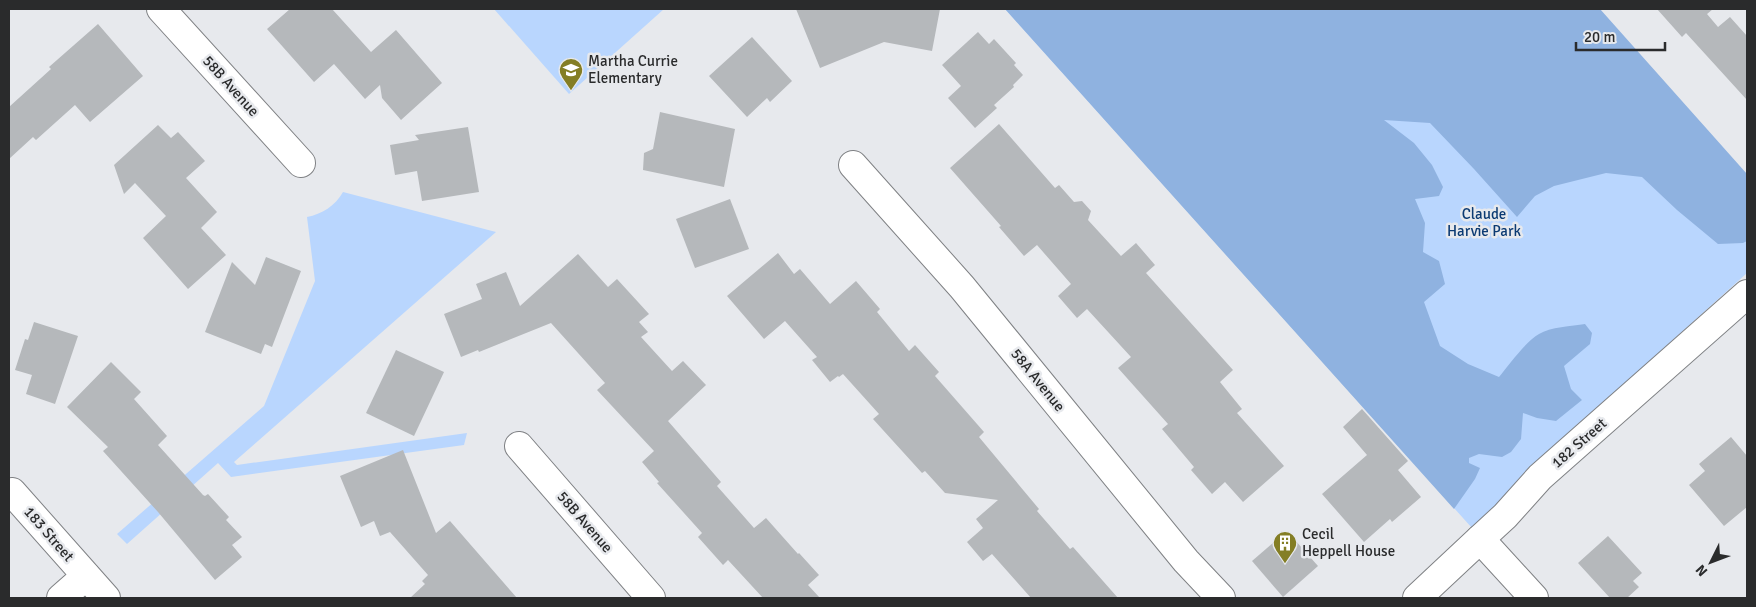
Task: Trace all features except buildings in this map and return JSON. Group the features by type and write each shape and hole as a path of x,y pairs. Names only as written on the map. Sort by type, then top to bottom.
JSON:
{"street":[{"name":"58B Avenue","path":"161,9 301,163"},
{"name":"58A Avenue","path":"853,166 962,288 1186,561 1221,598"},
{"name":"182 Street","path":"1417,598 1505,516 1540,477 1747,294"},
{"name":"58B Avenue","path":"518,446 652,598"},
{"name":"183 Street","path":"12,492 106,598"},
{"path":"1480,539 1534,598"},
{"name":"183 Street","path":"61,598 86,576"}],"green space":[{"path":"494,9 664,9 569,94"},
{"name":"Claude Harvie Park","path":"1005,9 1747,174 1747,273 1570,433 1472,528"},
{"path":"343,192 496,232 234,462 237,465 467,433 464,445 231,477 218,463 127,544 117,534 264,406 315,281 307,217 328,209"}],"shaded area":[{"name":"Claude Harvie Park","path":"1005,9 1600,9 1747,174 1747,241 1743,243 1718,244 1677,210 1642,177 1606,173 1554,186 1535,196 1517,217 1430,123 1384,120 1414,143 1432,165 1443,187 1439,196 1415,199 1425,223 1423,252 1439,261 1445,284 1424,302 1440,346 1468,364 1499,377 1534,337 1544,332 1561,327 1585,324 1592,333 1590,344 1564,366 1571,389 1582,400 1556,421 1537,418 1523,413 1521,439 1511,452 1502,457 1479,454 1469,458 1469,463 1480,468 1475,479 1454,509"}],"place":[{"name":"Martha Currie Elementary","path":"571,91"},
{"name":"Cecil Heppell House","path":"1285,564"}]}
